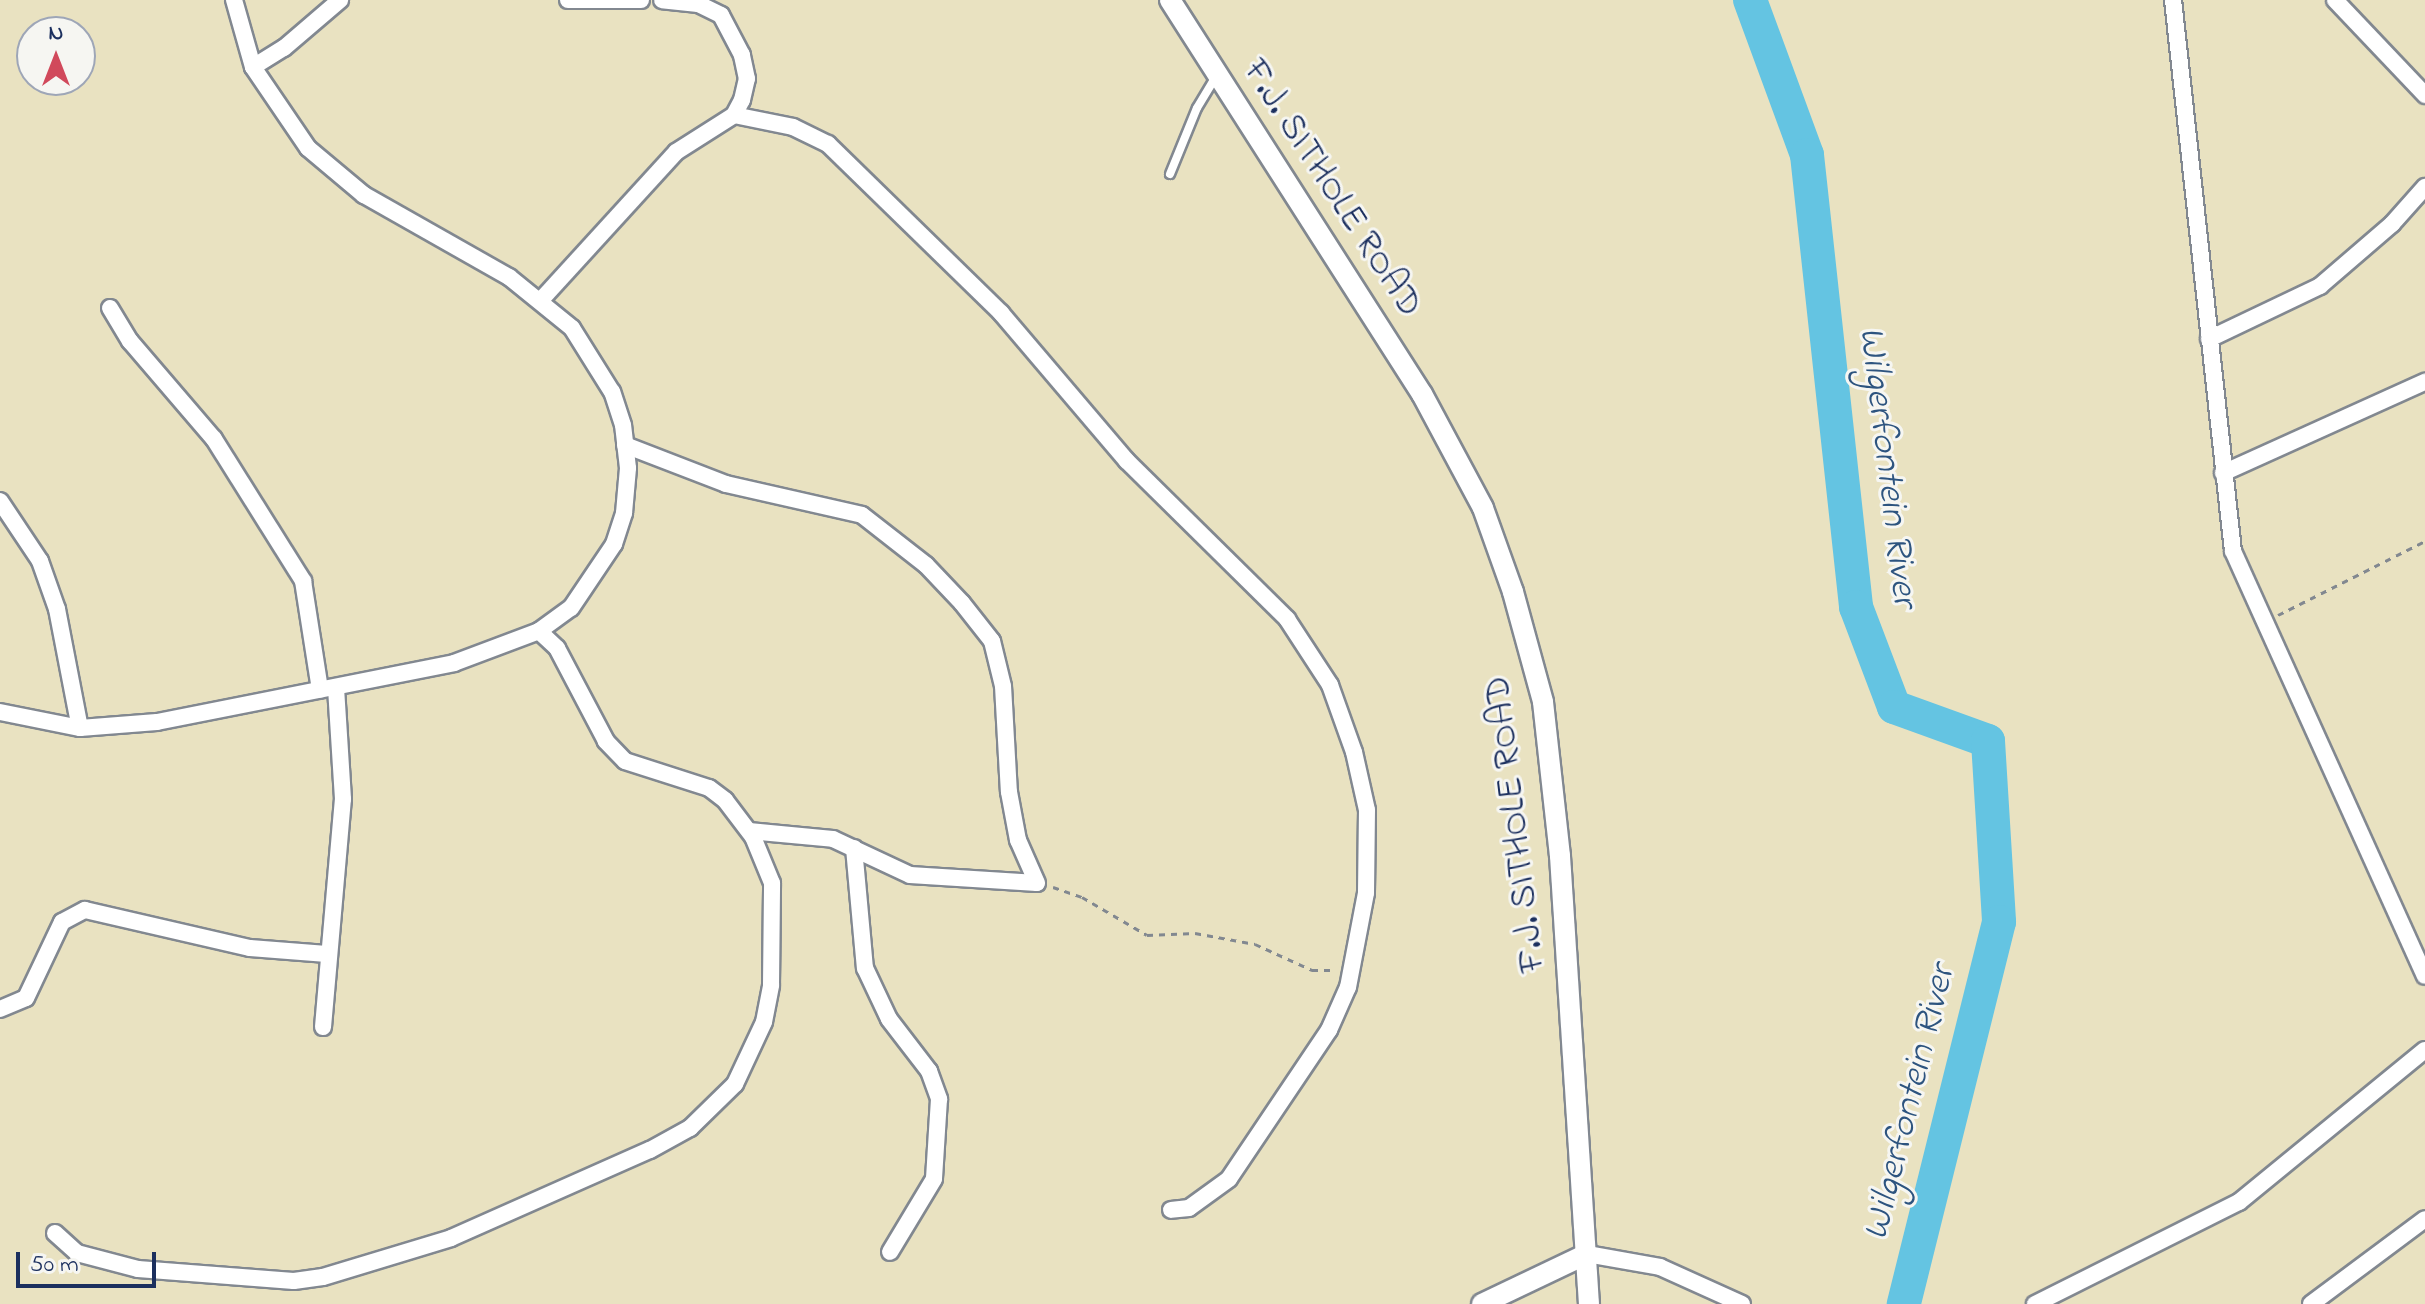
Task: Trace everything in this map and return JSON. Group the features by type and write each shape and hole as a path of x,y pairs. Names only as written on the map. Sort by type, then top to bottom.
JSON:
{"street":[{"path":"0,712 80,728 157,722 454,663 539,631 571,608 614,544 624,513 625,445 612,392 591,354 541,300 364,195 308,148 253,67 234,0"},
{"path":"253,67 284,48 340,0"},
{"path":"568,0 641,0"},
{"path":"541,300 676,152 734,115 747,79 736,37 721,15 700,2 662,0"},
{"name":"F.J. SITHOLE ROAD","path":"1170,0 1422,394 1483,508 1513,592 1543,702 1560,856 1589,1304"},
{"path":"2173,0 2233,551 2425,976"},
{"path":"2335,0 2425,95"},
{"path":"734,115 793,127 828,144 1001,313 1127,461 1287,619 1330,685 1354,752 1367,810 1366,893 1353,962 1329,1030 1229,1179 1189,1208 1171,1210"},
{"path":"2209,339 2320,286 2392,224 2425,187"},
{"path":"110,308 130,341 214,439 303,581 328,688 343,799 323,1027"},
{"path":"2223,473 2425,382"},
{"path":"625,445 726,484 862,515 926,565 962,603 992,641 1003,686 1009,792 1018,840 1037,883 910,875 854,848 795,832 749,831"},
{"path":"0,501 40,561 49,585 71,662 80,728"},
{"path":"55,1233 77,1253 138,1269 294,1281 323,1277 492,1221 690,1128 735,1084 764,1022 769,997 772,883 749,831 709,788 625,761 606,741 557,648 539,631"},
{"path":"854,848 865,968 889,1019 929,1071 939,1099 934,1179 890,1252"},
{"path":"0,1009 26,998 62,922 85,910 237,946 327,954"},
{"path":"2035,1304 2239,1202 2425,1050"},
{"path":"2311,1304 2425,1219"},
{"path":"1482,1304 1587,1254 1660,1267 1742,1304"}],"lane":[{"path":"1170,174 1197,108 1218,74"}],"path":[{"path":"2264,622 2425,541"},
{"path":"1037,883 1082,897 1147,935 1195,933 1255,944 1318,971 1353,962"}],"waterway":[{"name":"Wilgerfontein River","path":"1750,0 1807,155 1856,607 1894,707 1988,741 1999,922 1904,1304"}]}
